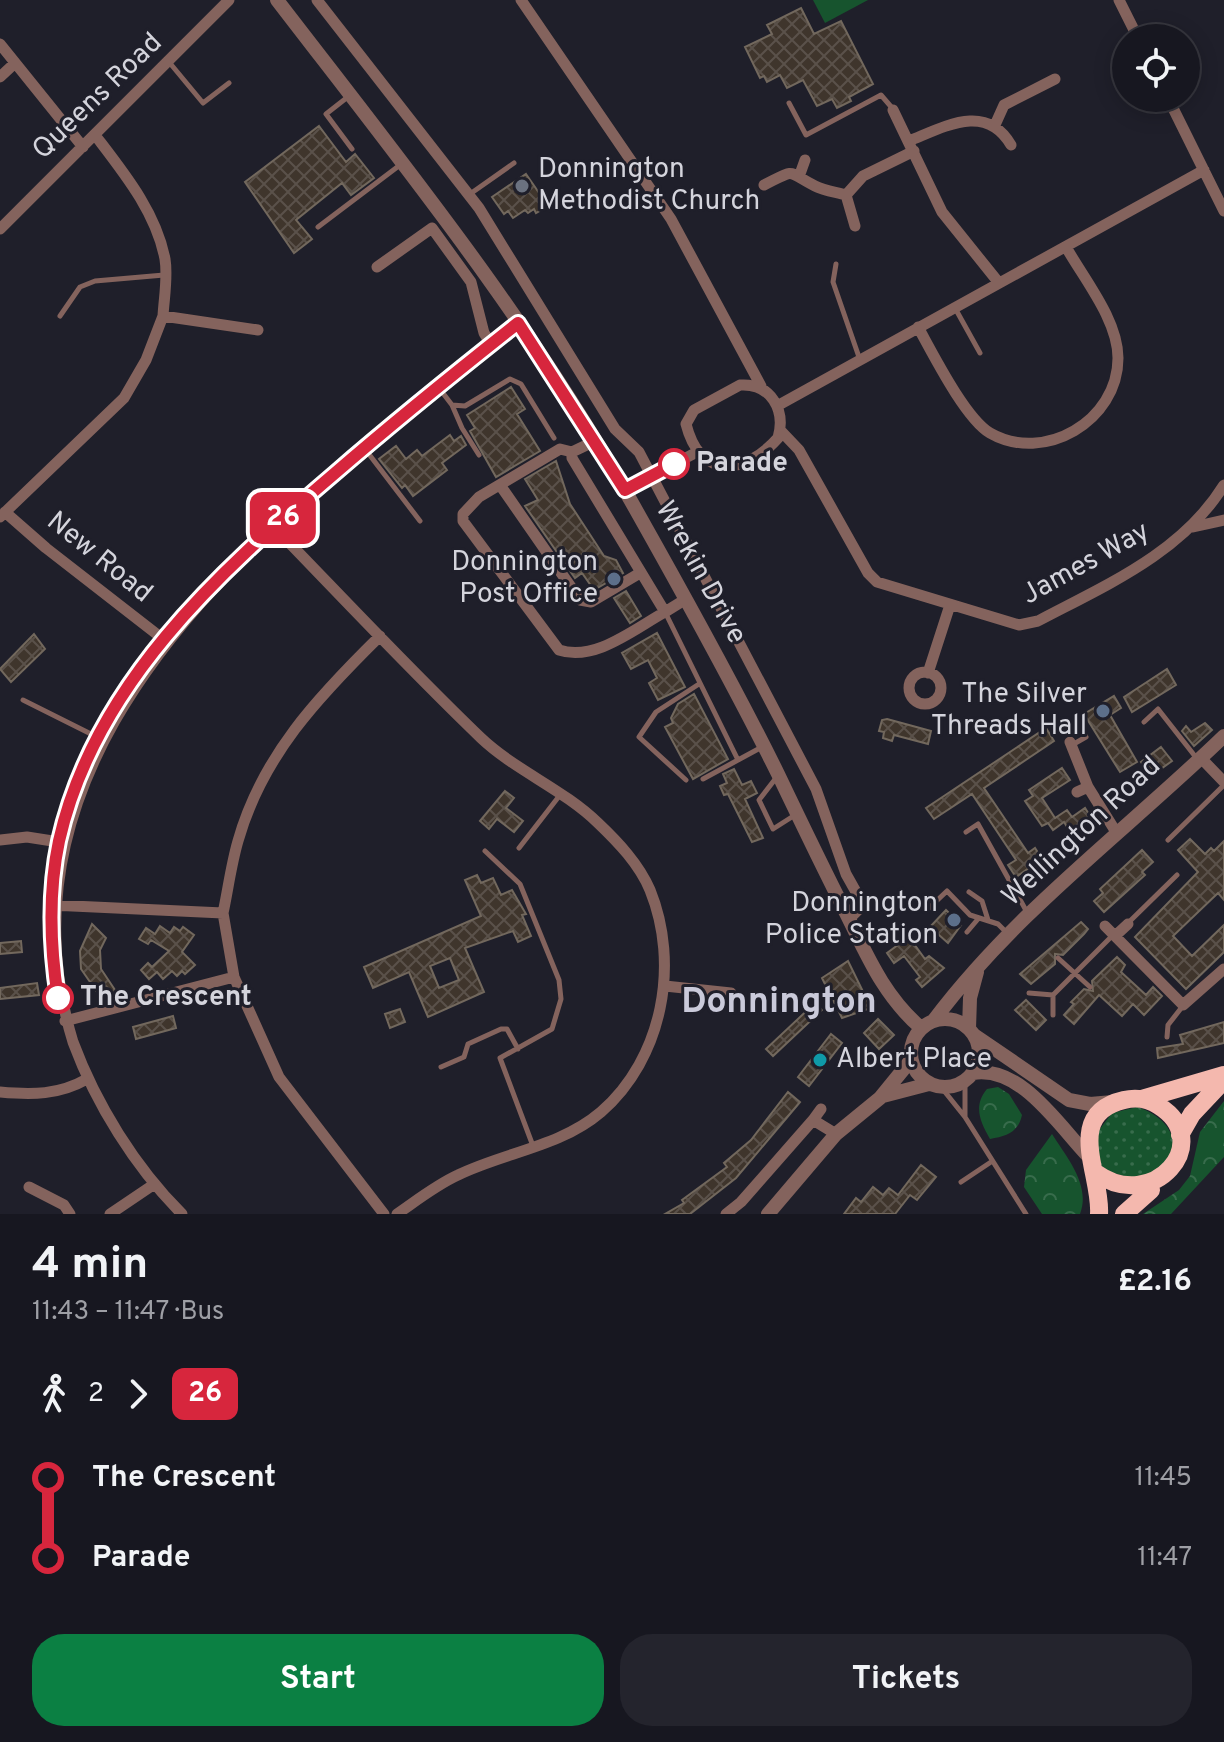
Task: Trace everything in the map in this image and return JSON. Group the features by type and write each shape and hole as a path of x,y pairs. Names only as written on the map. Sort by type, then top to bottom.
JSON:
{"highway":[{"path":"1099,1214 1090,1131 1104,1109 1116,1102 1142,1099 1224,1077"},
{"path":"1124,1214 1177,1166 1180,1135 1192,1114 1224,1077"},
{"path":"1142,1099 1167,1111 1180,1135"},
{"path":"1093,1165 1108,1184 1122,1190 1153,1188"}],"street":[{"name":"Queens Road","path":"0,229 229,0"},
{"name":"Wrekin Drive","path":"277,0 465,242 595,441 686,599 778,775 874,972 899,1008 928,1024"},
{"path":"317,0 469,195 615,429 639,452 651,476"},
{"path":"521,0 671,219 761,386 777,406 780,430 766,451 741,463 714,466 697,452 686,424 694,410 740,385 761,386"},
{"path":"1119,0 1131,24"},
{"path":"0,44 83,147"},
{"path":"0,77 15,63"},
{"path":"995,125 1004,105 1055,79"},
{"path":"893,110 942,212 999,283"},
{"path":"1175,112 1222,203"},
{"path":"846,195 863,176 962,119 995,125 1011,145"},
{"path":"3,514 124,398 146,360 163,316 165,275 159,235 147,209 95,135"},
{"path":"800,174 805,160"},
{"path":"777,406 1204,170"},
{"path":"764,185 788,173 800,174 822,189 846,195"},
{"path":"846,195 855,226"},
{"path":"377,267 432,228 471,282 484,333 491,344"},
{"path":"918,327 954,390 987,431 1020,446 1070,435 1100,410 1116,381 1118,355 1107,318 1066,247"},
{"path":"163,316 258,330"},
{"path":"182,1214 153,1185 87,1079 65,1021 52,960 51,905 59,842 74,791 97,737 127,687 163,639 218,578 273,526 518,323"},
{"name":"James Way","path":"780,430 799,450 868,573 877,582 1006,623 1029,625 1157,555 1193,527 1224,485"},
{"path":"595,441 572,452 560,449 500,485 468,507 463,521 559,650 572,654 589,653 686,599"},
{"path":"572,452 572,458 665,612"},
{"path":"625,490 697,452"},
{"name":"Wrekin Drive","path":"651,476 816,789 846,874 860,899 859,909 849,919"},
{"path":"500,485 580,600 591,602 640,573"},
{"name":"New Road","path":"3,514 163,639"},
{"name":"James Way","path":"1193,527 1224,520"},
{"path":"273,526 483,740 587,813 627,853 649,887 660,922 665,986 652,1035 623,1088 601,1112 570,1133 458,1174 397,1214"},
{"path":"928,673 950,605"},
{"path":"380,636 315,700 275,753 238,840 223,913 234,977 279,1077 384,1214"},
{"name":"Wellington Road","path":"928,1024 1029,915 1224,736"},
{"path":"1071,744 1082,790 1116,832"},
{"path":"1200,760 1224,783"},
{"path":"0,840 27,837 59,842"},
{"path":"51,905 223,913"},
{"path":"1128,924 1111,932 1183,1005 1224,969"},
{"path":"969,1076 979,1058 972,1032 970,998 978,968"},
{"path":"65,1021 234,977"},
{"path":"665,986 731,993"},
{"path":"935,1085 917,1074 911,1060 911,1043 928,1024 949,1018 1069,1100 1090,1104 1116,1102"},
{"path":"768,1214 836,1134 880,1098 911,1060"},
{"path":"880,1098 996,1072 1021,1087 1093,1165"},
{"path":"0,1092 53,1093 87,1079"},
{"path":"726,1214 741,1202 821,1109"},
{"path":"813,1120 836,1134"},
{"path":"110,1214 153,1185"},
{"path":"29,1187 64,1205 70,1214"}],"lane":[{"path":"169,62 203,103 229,83"},
{"path":"350,95 326,114 352,149"},
{"path":"789,103 806,135 881,95 893,110"},
{"path":"318,227 404,162"},
{"path":"469,195 514,163"},
{"path":"836,264 833,282 861,361"},
{"path":"60,316 80,287 95,281 165,275"},
{"path":"954,307 980,353"},
{"path":"452,405 465,406 510,379 521,384 554,438"},
{"path":"438,388 452,405 479,455"},
{"path":"365,448 420,521"},
{"path":"665,612 738,760"},
{"path":"686,780 639,737 656,712 699,684"},
{"path":"23,700 97,737"},
{"path":"1144,722 1158,709 1200,760"},
{"path":"1071,744 1086,737 1076,719"},
{"path":"703,779 763,746"},
{"path":"778,775 765,797 759,800 773,829 796,814"},
{"path":"1168,840 1224,783"},
{"path":"519,848 560,795"},
{"path":"966,832 978,824 1029,915"},
{"path":"485,851 520,884 559,980 561,999 552,1029 500,1058 533,1147"},
{"path":"1128,924 1177,875"},
{"path":"928,909 947,891 978,919 988,920 1009,935"},
{"path":"969,892 982,901 988,920"},
{"path":"967,932 978,919"},
{"path":"1053,1015 1053,995 1111,932"},
{"path":"1058,958 1090,987"},
{"path":"1029,993 1053,995"},
{"path":"1167,1037 1168,1025 1183,1005"},
{"path":"441,1067 464,1057 468,1044 501,1029 507,1029 518,1049"},
{"path":"965,1117 969,1076"},
{"path":"935,1085 965,1117 1026,1214"},
{"path":"961,1182 991,1162"}],"green space":[{"path":"813,0 868,0 825,23"},
{"path":"998,1087 1009,1094 1022,1115 1018,1126 1010,1133 990,1139 981,1120 980,1101 987,1089"},
{"path":"1224,1101 1224,1157 1171,1214 1143,1214 1179,1190 1190,1176 1200,1132"},
{"path":"1137,1107 1165,1124 1173,1145 1170,1158 1146,1183 1101,1169 1096,1134 1112,1113"},
{"path":"1052,1134 1080,1182 1083,1203 1080,1214 1042,1214 1024,1187 1026,1170"}],"building":[{"path":"801,8 814,34 841,21 873,84 849,97 851,101 837,108 832,99 817,106 803,80 787,88 780,75 767,82 764,76 760,78 745,47 772,34 767,25"},
{"path":"319,126 346,162 355,154 374,178 351,195 342,183 296,220 312,239 294,253 245,182"},
{"name":"Donnington Methodist Church","path":"526,174 548,206 536,213 534,209 528,213 525,210 513,218 508,211 504,214 492,197"},
{"path":"511,387 525,409 517,414 540,451 496,477 470,431 475,428 467,415"},
{"path":"450,435 454,441 461,436 466,445 442,463 447,470 413,496 405,485 402,488 379,459 396,446 406,459 417,450 422,456"},
{"path":"556,461 570,504 604,556 616,560 623,573 594,590 582,573 575,578 525,506 538,500 525,479"},
{"path":"626,591 641,616 630,623 614,598"},
{"path":"657,633 685,687 658,700 649,683 657,678 648,660 631,669 622,653"},
{"path":"34,634 45,649 11,682 0,669"},
{"path":"1167,669 1176,685 1132,712 1124,697"},
{"path":"694,694 728,759 693,779 665,727 673,723 671,718 678,704"},
{"path":"1114,696 1121,708 1110,715 1137,762 1120,772 1084,714"},
{"path":"882,720 931,731 928,744 894,735 892,741 883,738 884,732 879,731"},
{"path":"1205,723 1212,730 1194,746 1182,731 1186,726 1191,732"},
{"path":"1046,728 1054,741 984,788 1028,853 1035,848 1042,859 1016,877 1008,865 1016,860 972,794 934,819 926,808"},
{"path":"1161,747 1172,761 1151,776 1141,762"},
{"path":"1062,768 1070,780 1042,798 1055,818 1067,810 1072,817 1085,808 1090,816 1069,830 1064,822 1053,830 1048,823 1042,826 1025,801 1033,796 1029,790"},
{"path":"734,769 742,785 751,781 757,793 745,799 763,838 752,842 728,794 724,795 720,786 727,783 723,774"},
{"path":"505,791 514,798 506,808 523,821 514,832 497,819 489,829 480,821"},
{"path":"1190,839 1205,854 1211,848 1214,851 1224,841 1224,900 1218,893 1173,936 1192,956 1224,925 1224,952 1186,989 1135,937 1198,872 1178,850"},
{"path":"1142,850 1153,862 1142,872 1145,875 1104,912 1094,901 1103,893 1100,889"},
{"path":"477,875 481,883 493,878 501,895 512,890 526,914 522,915 531,936 518,942 513,931 465,948 484,992 428,1017 409,972 373,988 364,967 481,916 465,880","holes":["450,958 459,980 439,988 430,966"]},
{"path":"946,910 961,925 948,943 930,927"},
{"path":"1081,922 1088,929 1063,955 1055,954 1055,964 1031,984 1020,974"},
{"path":"92,924 106,938 100,950 101,969 117,993 104,1002 81,969 80,951"},
{"path":"160,926 170,933 174,927 180,931 183,927 194,935 182,952 195,965 185,974 182,971 177,976 172,971 163,979 157,972 149,979 141,970 148,963 152,967 169,951 151,940 148,944 139,939 146,928 155,934"},
{"path":"909,937 925,959 929,956 944,968 922,987 916,980 920,977 904,956 894,963 887,953"},
{"path":"21,941 22,952 0,954 0,943"},
{"path":"1117,957 1125,965 1121,972 1146,995 1153,987 1162,996 1144,1015 1133,1004 1122,1016 1099,995 1074,1024 1064,1015 1074,1004 1071,1002 1084,989 1093,991 1092,981"},
{"path":"848,961 871,1008 842,1018 822,978"},
{"path":"37,983 39,995 0,999 0,988"},
{"path":"1026,1000 1046,1020 1036,1030 1015,1010"},
{"path":"815,1003 822,1010 773,1056 766,1049"},
{"path":"400,1009 405,1022 390,1028 385,1014"},
{"path":"173,1016 176,1028 136,1039 133,1027"},
{"path":"878,1019 894,1035 879,1049 864,1033"},
{"path":"1224,1022 1224,1043 1158,1058 1157,1048 1183,1044 1180,1035"},
{"name":"Albert Place","path":"831,1034 842,1043 809,1086 798,1077"},
{"path":"788,1092 800,1102 736,1178 690,1214 665,1214 684,1203 682,1200 727,1167 724,1163 751,1140"},
{"path":"921,1165 936,1177 917,1200 910,1195 895,1214 844,1214 856,1198 861,1202 873,1187 883,1195 889,1188 898,1195"}],"bus line":[{"name":"26","path":"58,998 52,960 51,905 59,842 74,791 97,737 127,687 163,639 218,578 273,526 518,323 625,490 674,464"}],"place":[{"name":"Donnington Methodist Church","path":"522,186"},
{"name":"Parade","path":"674,464"},
{"name":"Donnington Post Office","path":"614,579"},
{"name":"The Silver Threads Hall","path":"1103,711"},
{"name":"Donnington Police Station","path":"954,920"},
{"name":"The Crescent","path":"58,998"},
{"name":"Albert Place","path":"820,1060"}],"district":[{"name":"Donnington","path":"779,1003"}]}
